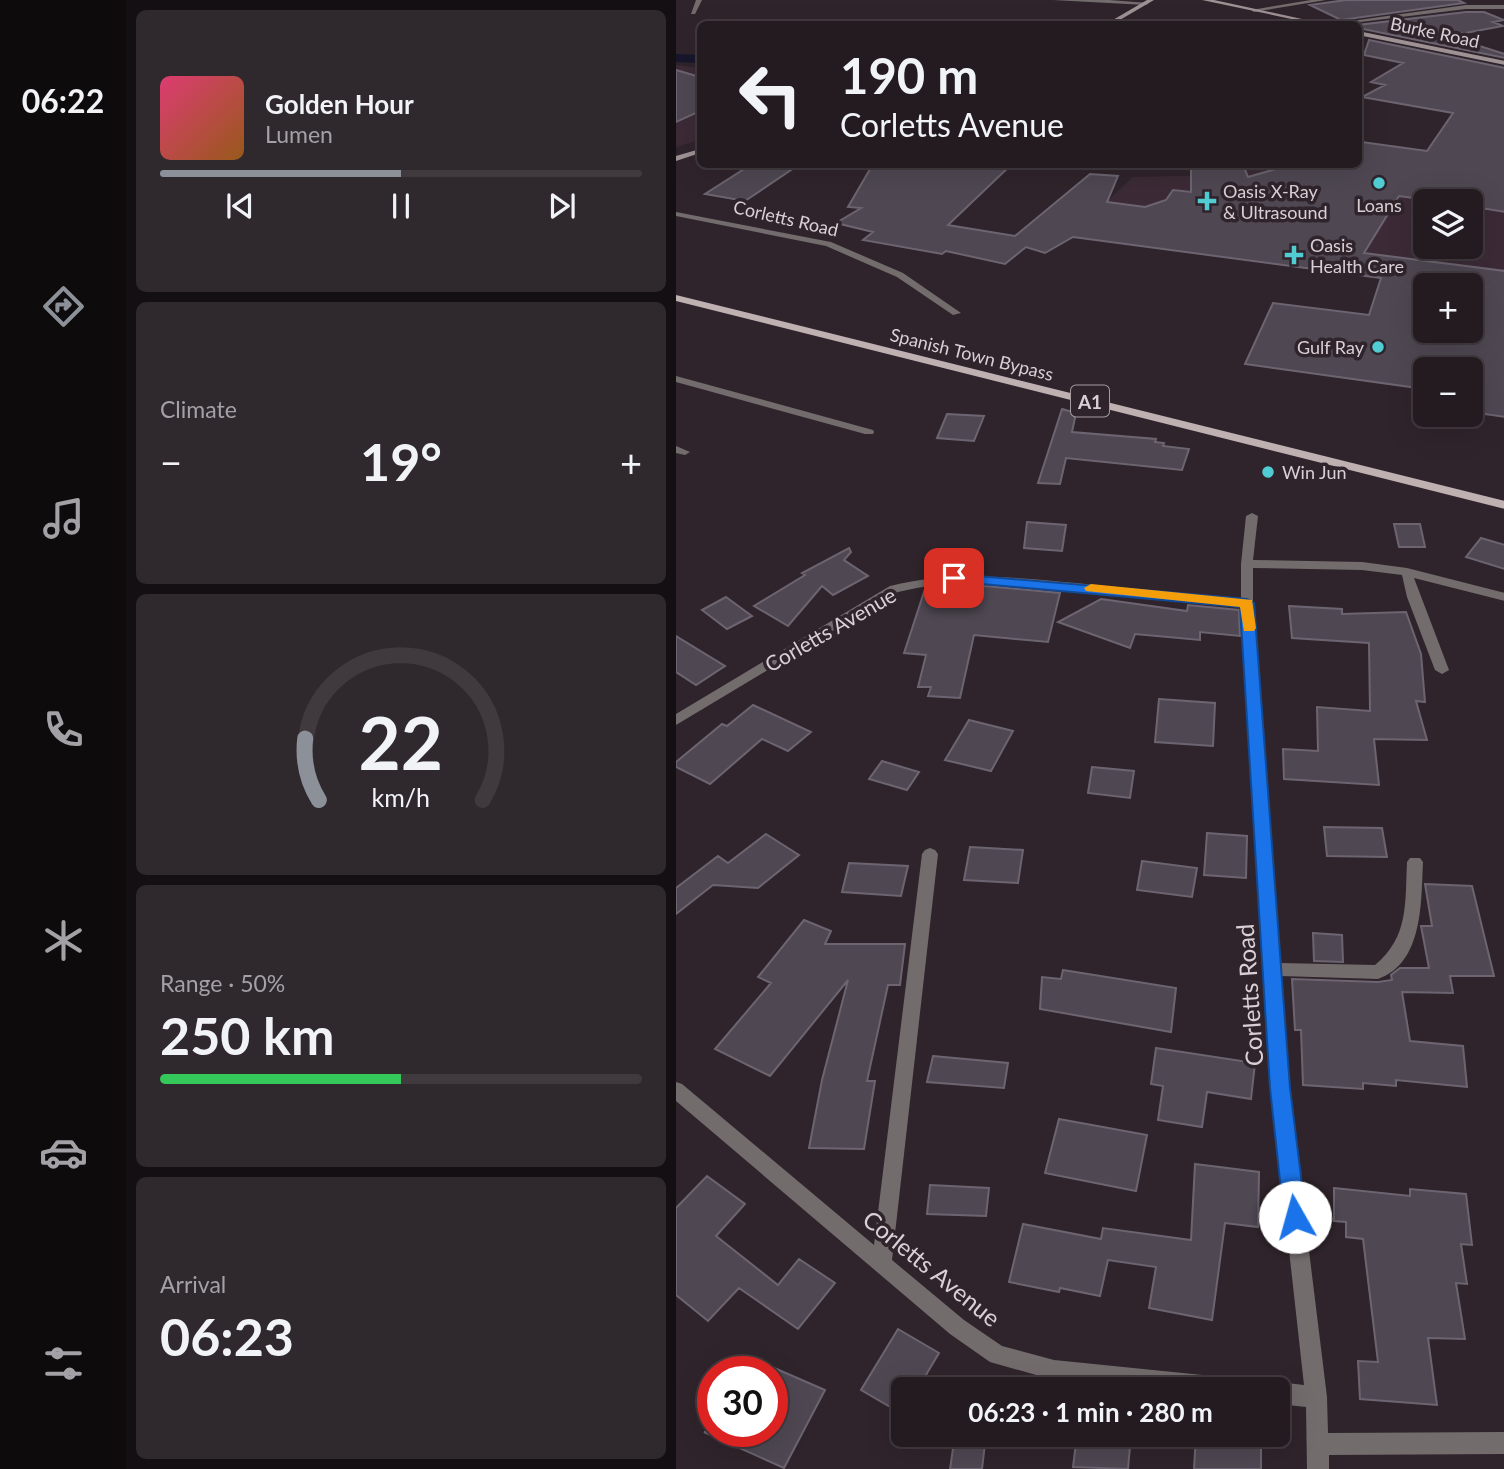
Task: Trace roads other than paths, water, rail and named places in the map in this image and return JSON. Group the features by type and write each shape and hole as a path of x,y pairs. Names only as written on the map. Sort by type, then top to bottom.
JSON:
{"main road":[{"path":"1205,0 1307,21"},
{"path":"1114,21 1148,2"},
{"name":"Burke Road","path":"1362,34 1504,63"},
{"path":"676,159 697,151"},
{"name":"Spanish Town Bypass","path":"676,298 1504,505"}],"street":[{"path":"693,13 699,0"},
{"path":"1056,0 1148,2"},
{"path":"1291,0 1300,3"},
{"path":"1254,10 1323,0"},
{"path":"1468,0 1504,16"},
{"path":"1356,21 1466,7 1504,7"},
{"name":"Corletts Road","path":"676,214 828,244 901,275 956,313"},
{"path":"676,379 870,432"},
{"name":"Corletts Road","path":"1252,516 1247,564 1247,603 1280,1088 1316,1397 1318,1469"},
{"path":"1247,564 1362,566 1408,572 1504,597"},
{"path":"1408,572 1442,670"},
{"name":"Corletts Avenue","path":"676,720 894,589 921,581 954,578 998,580 1247,603"},
{"path":"882,1262 930,854"},
{"path":"1272,969 1378,972 1392,962 1409,936 1414,862"},
{"name":"Corletts Avenue","path":"676,1090 957,1327 997,1355 1054,1370 1120,1377"},
{"path":"1290,1394 1316,1397"},
{"path":"1316,1444 1504,1443"}],"waterway":[{"path":"676,58 697,59"}],"place":[{"name":"Loans","path":"1379,183"},
{"name":"Oasis X-Ray & Ultrasound","path":"1207,201"},
{"name":"Oasis Health Care","path":"1294,255"},
{"name":"Gulf Ray","path":"1378,347"},
{"name":"Win Jun","path":"1268,472"}]}
